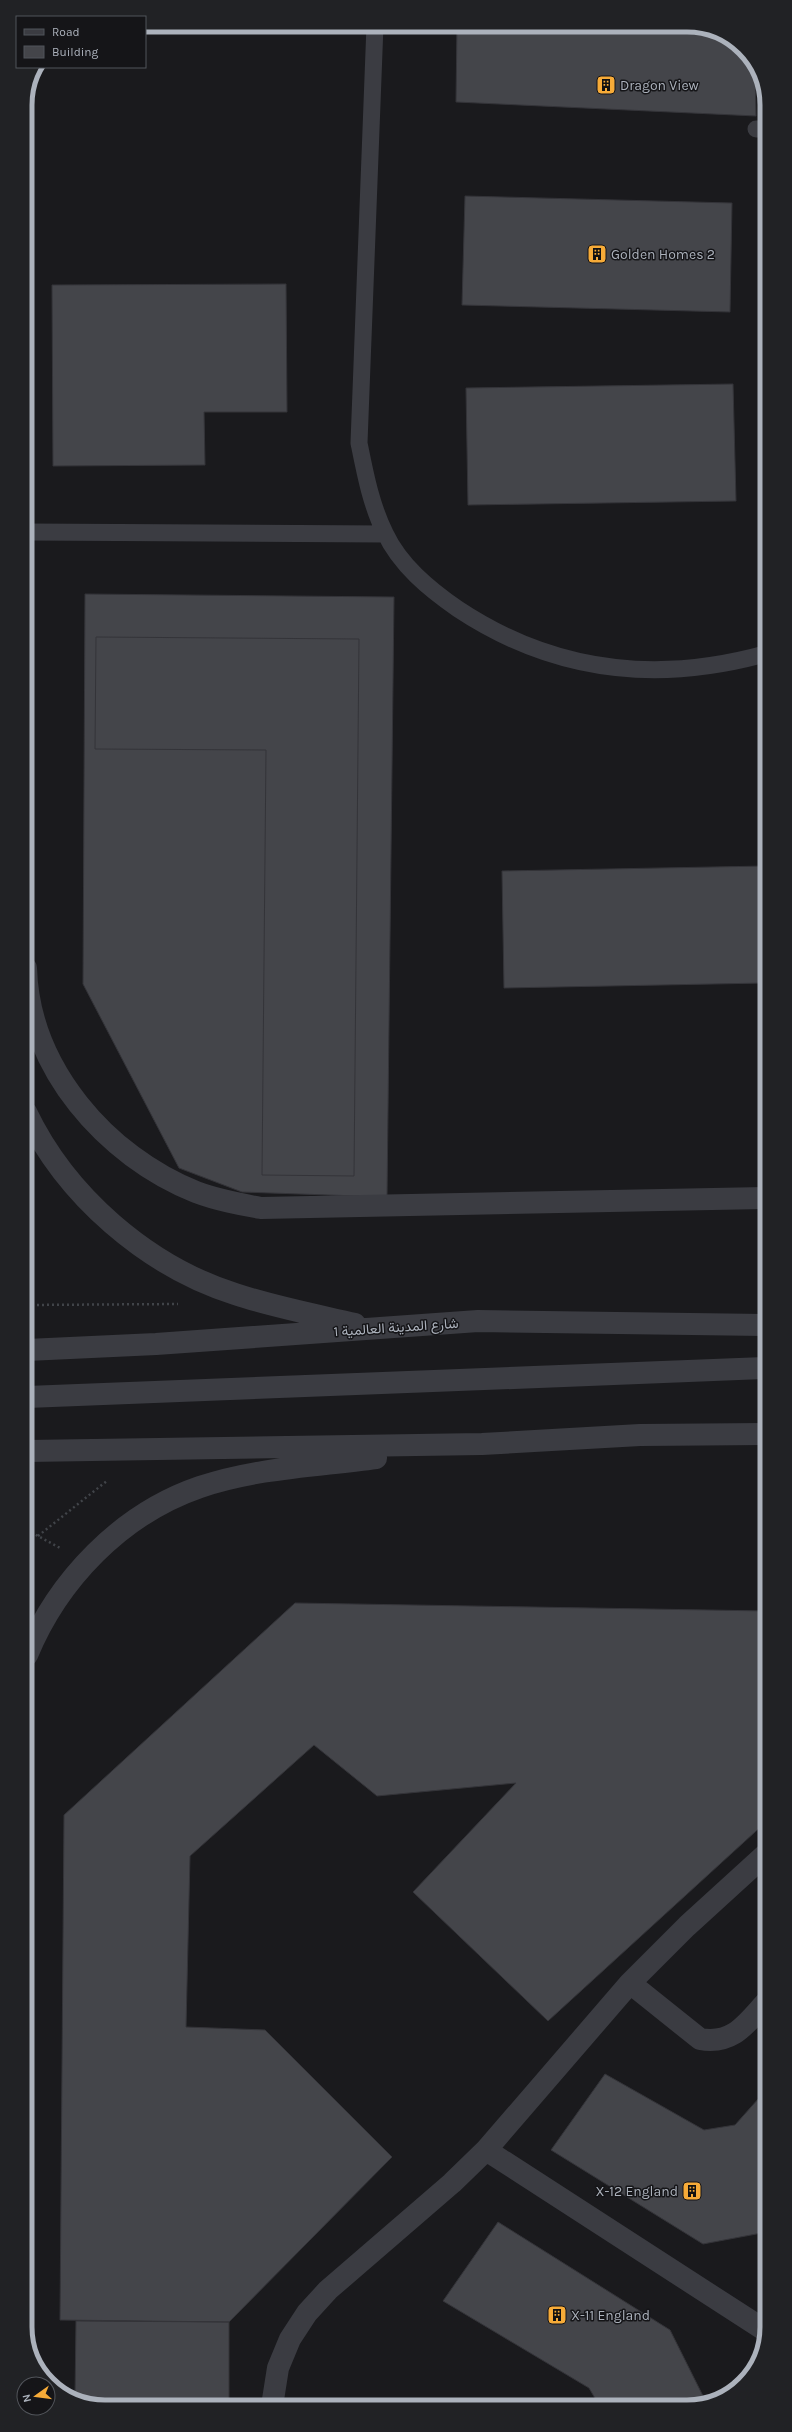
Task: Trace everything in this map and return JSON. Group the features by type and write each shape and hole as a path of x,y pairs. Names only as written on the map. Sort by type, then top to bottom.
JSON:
{"street":[{"path":"32,1007 37,1026 50,1059 67,1088 87,1116 112,1141 138,1161 167,1179 197,1193 228,1202 261,1208 760,1198"},
{"path":"32,1122 49,1152 74,1185 126,1235 152,1253 206,1283 235,1294 374,1329"},
{"name":"شارع المدينة العالمية 1","path":"32,1350 127,1346 478,1321 760,1325"},
{"path":"32,1397 760,1368"},
{"path":"32,1451 482,1444 640,1435 760,1434"},
{"path":"32,1642 37,1630 67,1584 104,1543 150,1511 199,1487 252,1473 482,1444"},
{"path":"273,2400 278,2368 290,2339 306,2313 328,2290 452,2183 486,2150 630,1984 687,1926 760,1859"},
{"path":"630,1984 700,2039 711,2041 732,2036 760,2008"},
{"path":"486,2150 760,2327"}],"lane":[{"path":"374,32 359,443 366,479 385,534 418,577 446,600 484,626 525,645 568,660 613,668 659,671 704,668 760,655"},
{"path":"32,532 385,534"}],"path":[{"path":"32,1305 182,1304"},
{"path":"38,1536 114,1475"},
{"path":"32,1533 65,1551"}],"building":[{"name":"Dragon View","path":"457,32 692,32 711,36 724,42 732,47 748,64 755,80 756,116 456,102"},
{"name":"Golden Homes 2","path":"465,196 732,203 730,312 462,305"},
{"path":"286,284 287,412 204,412 205,465 53,466 52,285"},
{"path":"733,384 736,501 468,505 466,388"},
{"path":"85,594 394,597 387,1197 242,1192 179,1168 83,984"},
{"path":"96,637 359,639 354,1176 262,1175 266,750 95,749"},
{"path":"760,866 760,983 504,988 502,871"},
{"path":"295,1603 760,1611 760,1827 548,2021 413,1892 516,1783 377,1796 314,1745 190,1856 186,2027 265,2030 392,2157 229,2322 60,2320 64,1815"},
{"name":"X-12 England","path":"605,2074 704,2130 735,2125 760,2097 760,2233 703,2244 551,2150"},
{"name":"X-11 England","path":"498,2222 670,2330 704,2398 687,2400 596,2400 589,2388 443,2301"},
{"path":"76,2321 229,2322 229,2400 100,2400 91,2399 75,2393"}],"place":[{"name":"Dragon View","path":"606,85"},
{"name":"Golden Homes 2","path":"597,254"},
{"name":"X-12 England","path":"692,2191"},
{"name":"X-11 England","path":"557,2315"}]}
